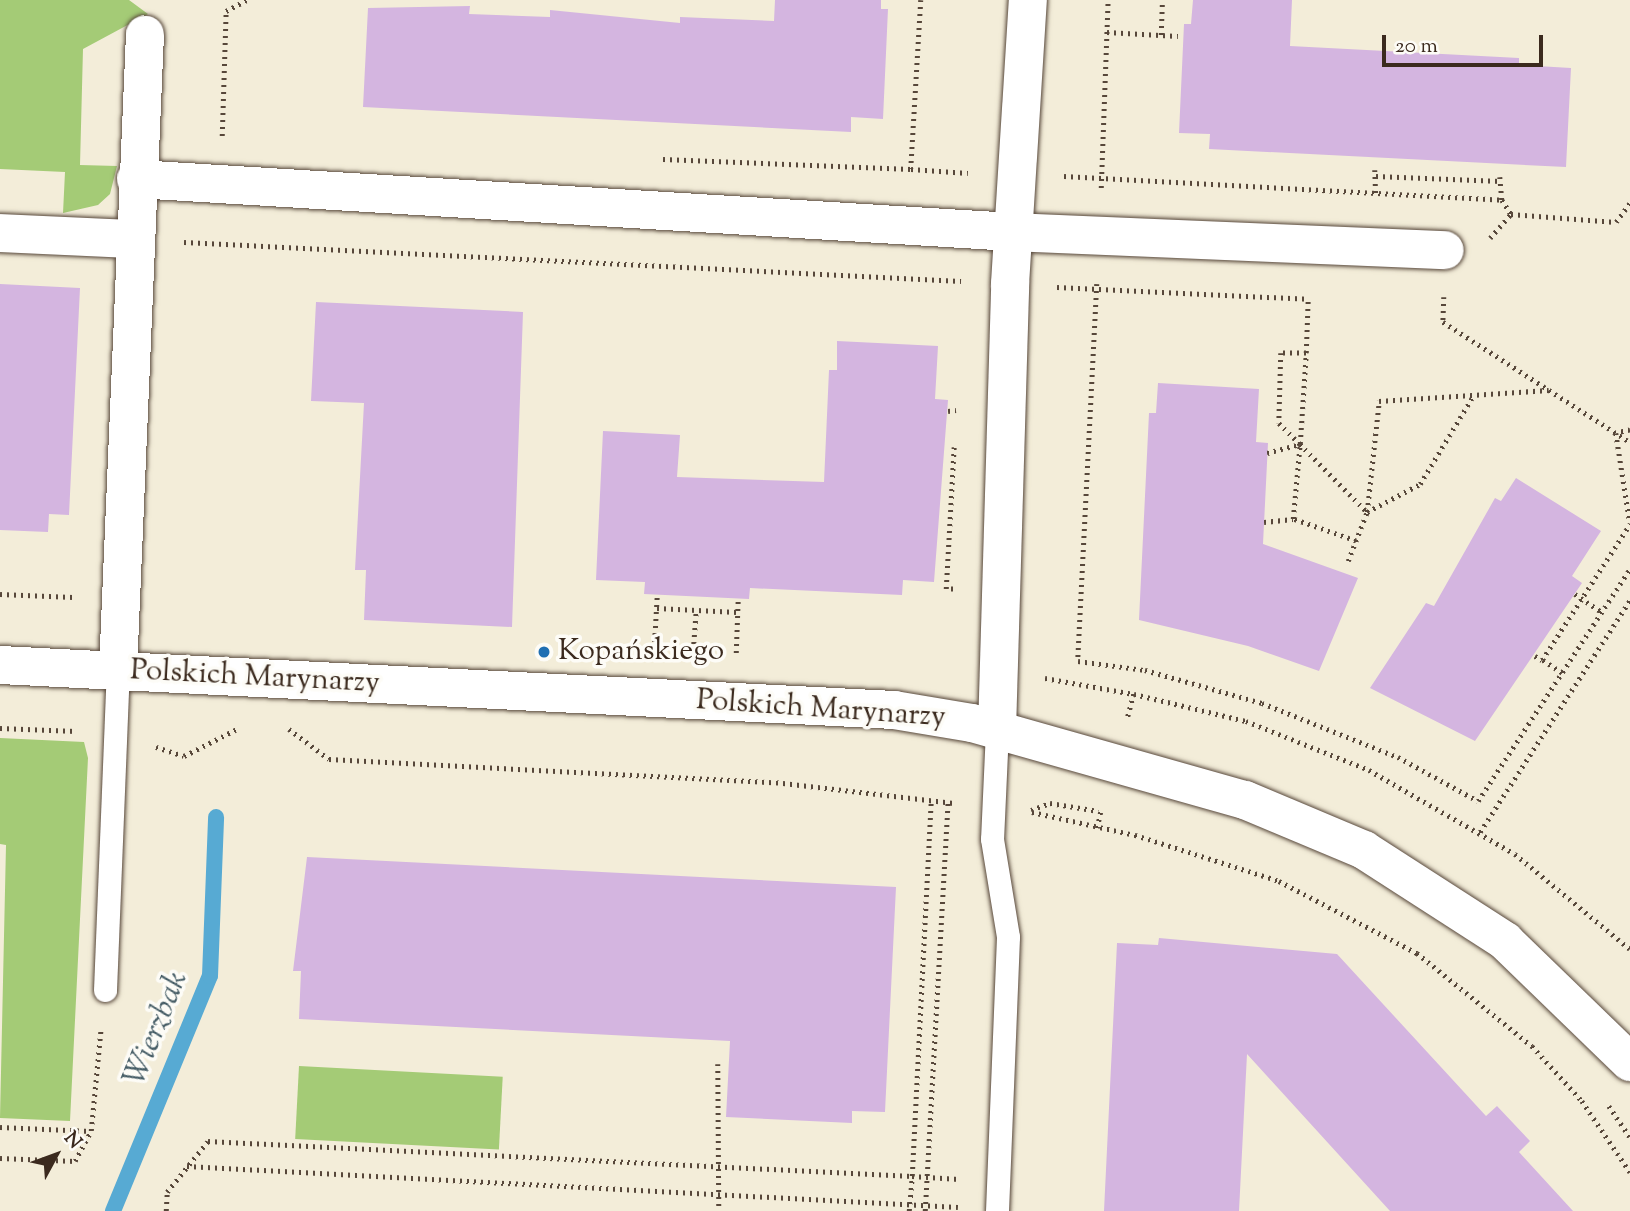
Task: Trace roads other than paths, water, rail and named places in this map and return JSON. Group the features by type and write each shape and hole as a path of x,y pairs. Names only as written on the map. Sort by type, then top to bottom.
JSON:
{"street":[{"path":"997,730 1012,232 1028,0"},
{"path":"118,670 136,179 145,35"},
{"path":"136,179 1099,237 1463,249"},
{"path":"0,233 134,239"},
{"name":"Polskich Marynarzy","path":"0,665 894,710 997,730 1233,796 1364,850 1505,941 1630,1062"}],"lane":[{"path":"105,990 118,670"},
{"path":"997,730 992,839 1008,937 997,1210"}],"waterway":[{"name":"Wierzbak","path":"113,1211 210,976 216,817"}],"place":[{"name":"Kopańskiego","path":"544,652"}]}
